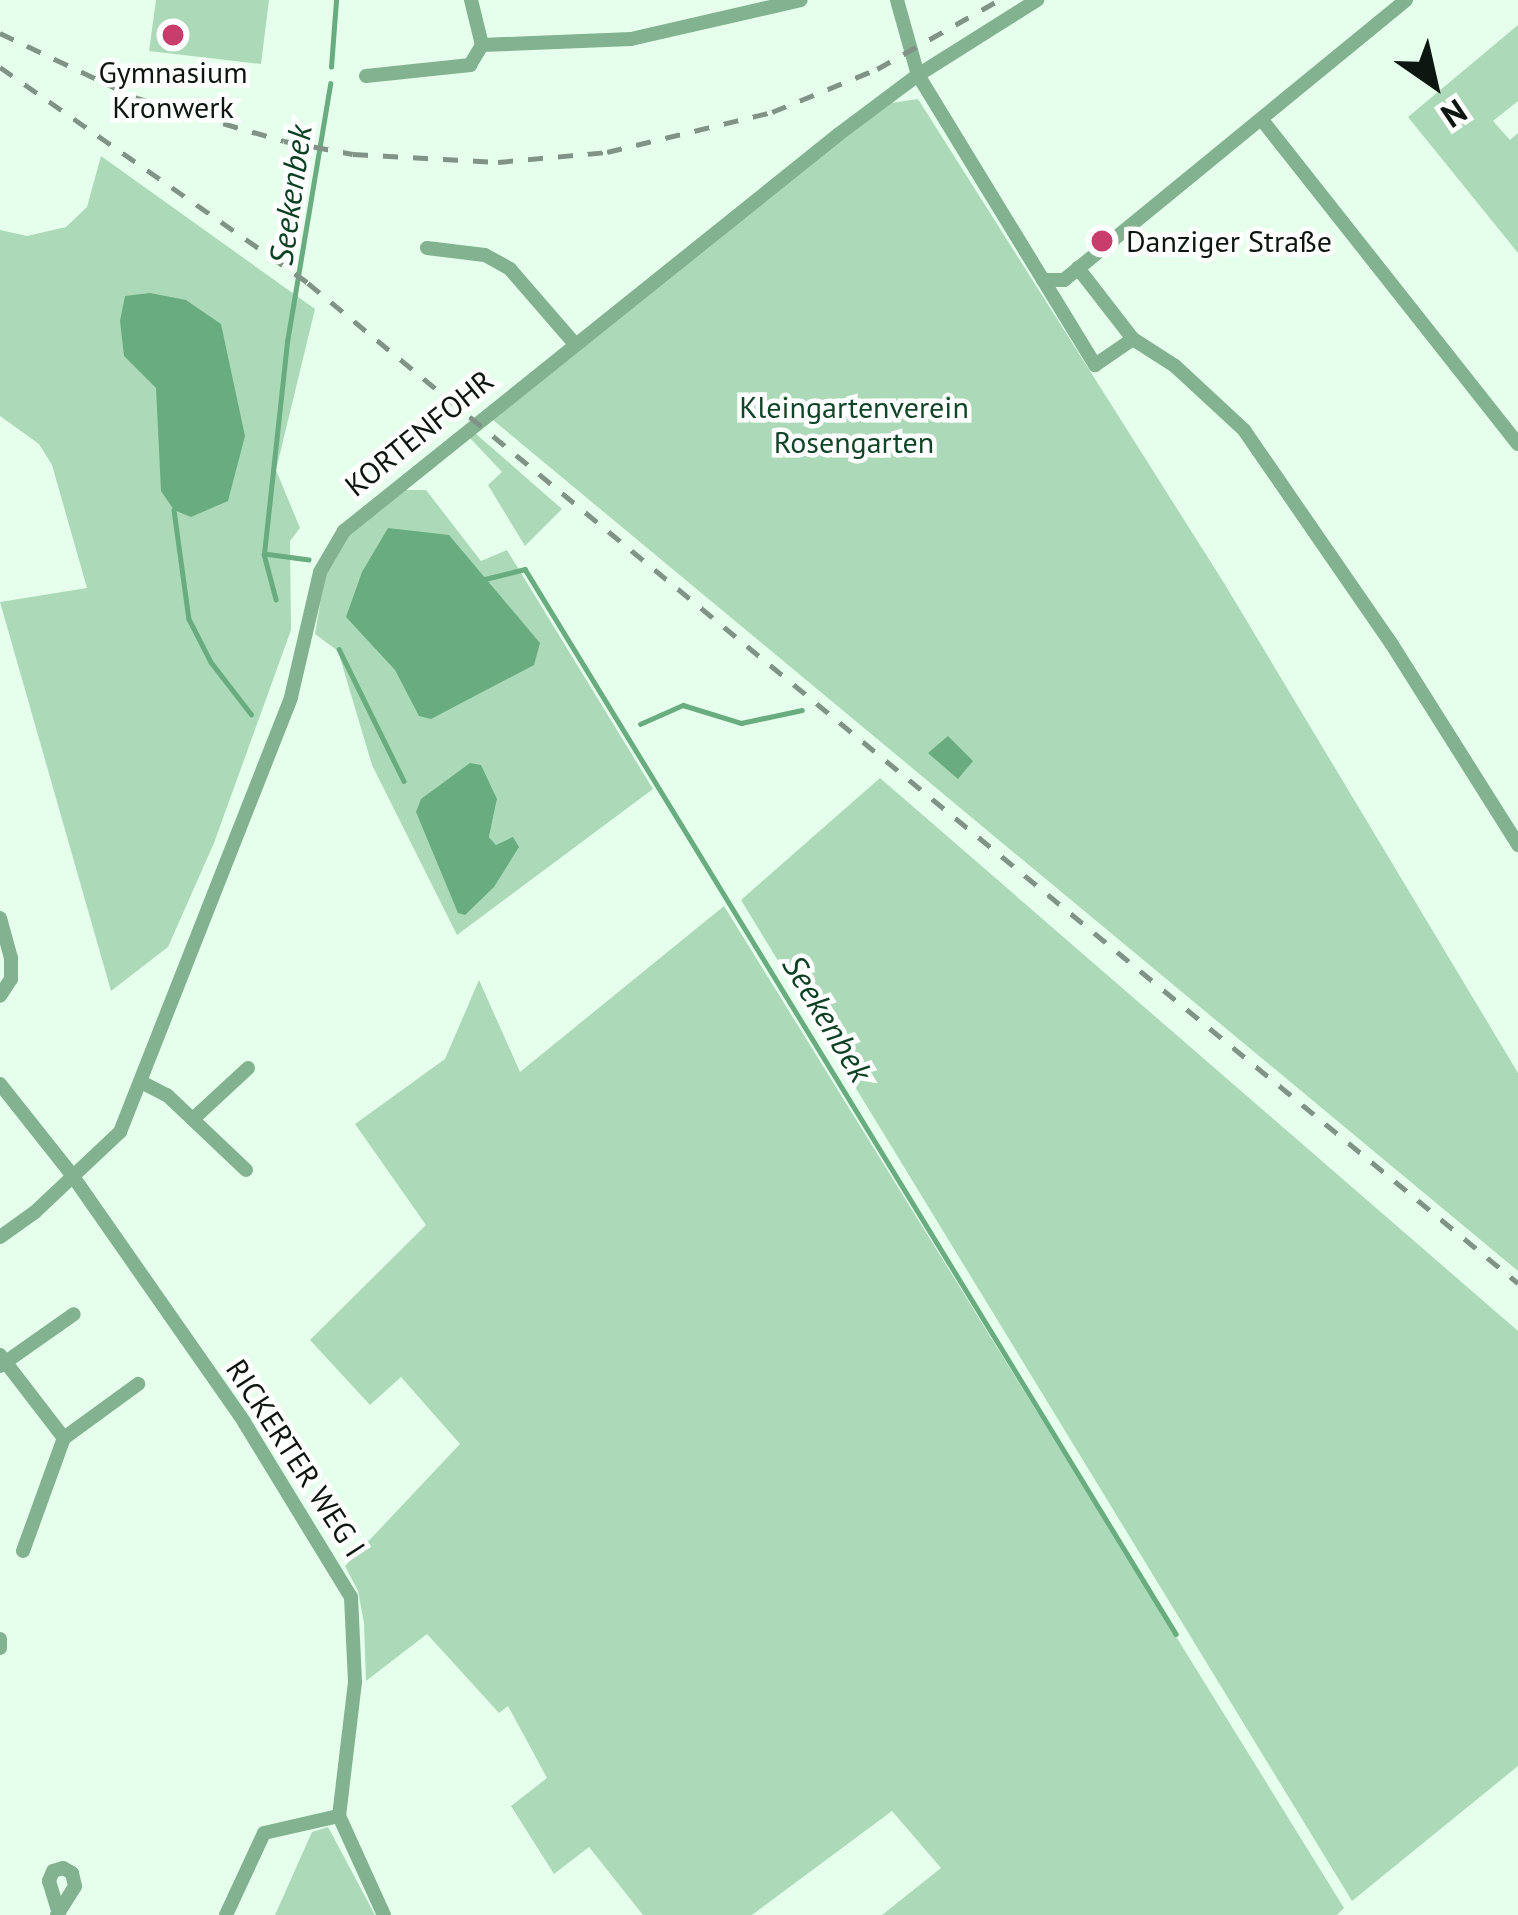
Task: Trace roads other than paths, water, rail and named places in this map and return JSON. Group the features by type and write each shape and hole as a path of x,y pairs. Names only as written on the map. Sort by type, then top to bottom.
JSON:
{"street":[{"path":"365,76 470,65 482,45 472,0"},
{"path":"482,45 631,39 801,0"},
{"path":"897,0 918,75 1095,365 1133,339"},
{"name":"KORTENFOHR","path":"0,1237 120,1132 291,697 328,554 365,509 918,75 1037,0"},
{"path":"1043,280 1064,280 1406,0"},
{"path":"1262,120 1518,444"},
{"path":"427,248 485,255 510,269 574,344"},
{"path":"1078,268 1133,339 1191,379 1244,430 1391,643 1518,844"},
{"path":"0,918 11,958 10,979 0,996"},
{"path":"193,1119 248,1069"},
{"path":"141,1082 193,1119 246,1171"},
{"name":"RICKERTER WEG I","path":"0,1084 72,1175 244,1422 351,1597 355,1682 339,1816"},
{"path":"64,1438 2,1361 74,1314"},
{"path":"23,1550 64,1438 138,1384"},
{"path":"226,1915 265,1833 339,1816 385,1915"}],"waterway":[{"name":"Seekenbek","path":"331,67 336,0"},
{"name":"Seekenbek","path":"309,560 264,554 287,342 330,84"},
{"path":"174,510 189,619 211,662 251,714"},
{"path":"264,554 276,599"},
{"name":"Seekenbek","path":"485,579 525,569 1176,1634"},
{"path":"339,649 404,781"},
{"path":"640,724 683,705 741,723 802,710"}],"railway":[{"path":"0,33 137,98 284,141 353,154 498,162 607,152 772,112 877,69 999,0"},
{"path":"0,67 308,283 1518,1283"}],"place":[{"name":"Gymnasium Kronwerk","path":"173,35"},
{"name":"Danziger Straße","path":"1102,241"}],"park label":[{"name":"Kleingartenverein Rosengarten","path":"854,424"}]}
